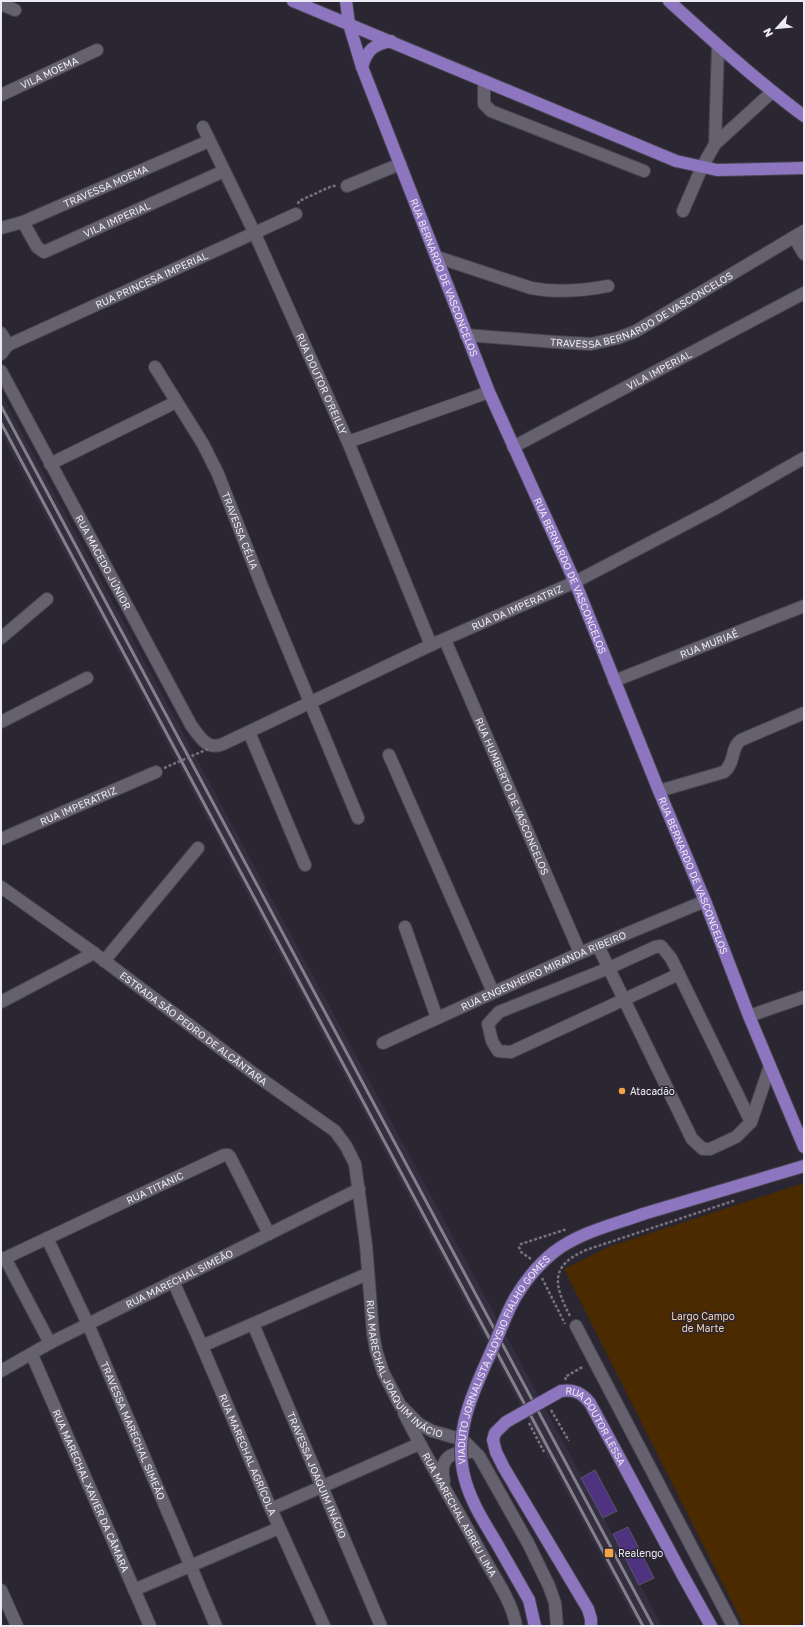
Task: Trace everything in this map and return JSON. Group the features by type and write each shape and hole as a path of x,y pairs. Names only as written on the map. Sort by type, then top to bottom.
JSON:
{"main road":[{"path":"293,1 676,161 724,170 802,168"},
{"name":"RUA BERNARDO DE VASCONCELOS","path":"346,1 349,24 362,67 444,274 466,335 513,447 575,582 614,681 705,901 749,1016 804,1147"},
{"path":"669,1 718,46 772,92 804,116"},
{"path":"362,67 366,55 371,49 379,44 391,41"},
{"path":"789,105 804,104"},
{"name":"VIADUTO JORNALISTA ALOYSIO FIALHO GOMES","path":"536,1626 529,1600 477,1510 467,1489 460,1457 463,1426 469,1406 476,1386 515,1297 536,1269 554,1252 570,1241 643,1214 804,1166"},
{"name":"RUA DOUTOR LESSA","path":"591,1626 591,1619 588,1609 504,1468 496,1452 493,1440 495,1433 506,1422 545,1399 562,1391 569,1390 584,1395 590,1403 710,1626"}],"street":[{"path":"1,4 15,10"},
{"path":"715,144 718,46"},
{"name":"VILA MOEMA","path":"1,95 97,50"},
{"path":"484,81 484,104 491,111 644,171"},
{"path":"683,211 702,167 715,144 772,92"},
{"name":"RUA DOUTOR O'REILLY","path":"203,127 255,234 348,442 431,645"},
{"name":"TRAVESSA MOEMA","path":"1,228 23,222 210,141"},
{"path":"347,186 400,164"},
{"name":"VILA IMPERIAL","path":"23,222 36,247 44,252 224,171"},
{"name":"RUA PRINCESA IMPERIAL","path":"4,350 296,214"},
{"path":"799,234 804,254"},
{"name":"TRAVESSA BERNARDO DE VASCONCELOS","path":"466,335 591,344 618,338 636,331 799,234"},
{"path":"437,257 531,288 546,291 559,292 608,286"},
{"name":"VILA IMPERIAL","path":"513,447 804,293"},
{"path":"1,333 4,350"},
{"name":"TRAVESSA CÉLIA","path":"155,367 203,444 218,474 263,589 310,702"},
{"name":"RUA MACEDO JÚNIOR","path":"1,371 190,725 211,748"},
{"path":"348,442 489,392"},
{"path":"50,464 176,402"},
{"name":"RUA DA IMPERATRIZ","path":"211,748 249,732 431,645 575,582 718,507 803,460"},
{"path":"1,638 47,599"},
{"name":"RUA MURIAÉ","path":"614,681 804,606"},
{"name":"RUA HUMBERTO DE VASCONCELOS","path":"445,640 580,953"},
{"path":"1,722 87,678"},
{"path":"310,702 358,818"},
{"path":"659,791 724,772 730,767 736,743 804,713"},
{"path":"249,732 305,865"},
{"path":"389,755 493,992"},
{"name":"RUA IMPERATRIZ","path":"1,840 160,770"},
{"path":"104,961 198,848"},
{"name":"ESTRADA SÃO PEDRO DE ALCÂNTARA","path":"1,888 94,953 257,1076 335,1132 346,1146 355,1164 359,1189"},
{"name":"RUA ENGENHEIRO MIRANDA RIBEIRO","path":"383,1042 580,953 705,901"},
{"path":"405,927 437,1018"},
{"path":"598,946 692,1139 703,1149 710,1149 736,1137 751,1122 770,1066"},
{"path":"679,974 511,1052 498,1051 492,1041 488,1024 499,1012 609,968 655,947 661,946 671,958 679,974 751,1122"},
{"path":"1,1002 94,953"},
{"path":"749,1016 804,997"},
{"name":"RUA TITANIC","path":"3,1259 219,1157 228,1155 269,1234"},
{"name":"RUA MARECHAL SIMEÃO","path":"1,1371 32,1355 50,1343 359,1189"},
{"name":"RUA MARECHAL JOAQUIM INÁCIO","path":"359,1189 376,1350 383,1372 400,1405 425,1428 460,1439 479,1456 528,1543 549,1586 555,1603 557,1626"},
{"name":"TRAVESSA MARECHAL SIMEÃO","path":"47,1238 88,1324 216,1626"},
{"path":"3,1259 50,1343"},
{"path":"202,1346 367,1274"},
{"name":"RUA MARECHAL AGRÍCOLA","path":"174,1281 271,1509 324,1626"},
{"name":"TRAVESSA JOAQUIM INÁCIO","path":"253,1324 382,1626"},
{"path":"576,1326 733,1626"},
{"name":"RUA MARECHAL XAVIER DA CÂMARA","path":"32,1355 150,1626"},
{"name":"RUA MARECHAL ABREU LIMA","path":"400,1405 419,1444 446,1488 504,1594 514,1616 516,1626"},
{"path":"271,1509 419,1444"},
{"path":"446,1488 442,1464 446,1460 462,1452 470,1452 479,1456"},
{"path":"134,1590 280,1528"},
{"path":"1,1590 17,1626"}],"path":[{"path":"299,201 332,186"},
{"path":"160,770 211,748"},
{"path":"576,1326 562,1300 557,1280 560,1271 567,1261 574,1255 740,1199"},
{"path":"565,1377 585,1366 583,1362"},
{"path":"545,1399 569,1441"},
{"path":"523,1412 544,1452"}],"shaded area":[{"path":"1,394 662,1626 638,1626 1,433"}],"green space":[{"name":"Largo Campo de Marte","path":"804,1183 804,1621 793,1626 744,1626 564,1269 608,1247"}],"building":[{"path":"595,1470 617,1511 603,1518 581,1478"},
{"path":"628,1527 654,1578 639,1585 613,1534"}],"railway":[{"path":"1,406 653,1626"},
{"path":"1,423 643,1626"}],"place":[{"name":"Atacadão","path":"622,1091"},
{"name":"Realengo","path":"609,1553"}]}
